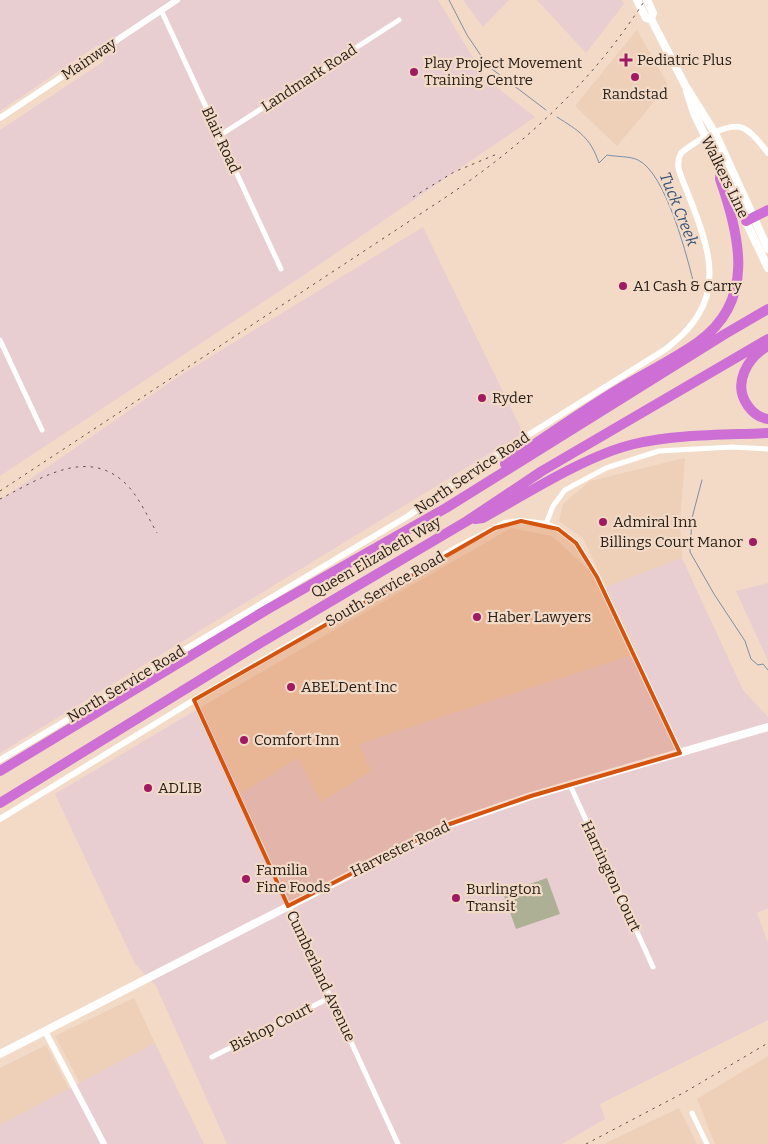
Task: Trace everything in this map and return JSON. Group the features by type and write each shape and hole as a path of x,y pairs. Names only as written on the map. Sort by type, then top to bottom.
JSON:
{"highway":[{"path":"446,508 457,496 590,407 699,341 720,319 732,298 740,264 738,242 720,179 721,170"},
{"path":"750,219 768,210"},
{"name":"Queen Elizabeth Way","path":"0,771 268,609 446,508 768,309"},
{"name":"Queen Elizabeth Way","path":"0,803 268,638 467,521 542,472 768,339"},
{"path":"768,346 757,354 747,366 741,387 743,398 751,411 768,419"},
{"path":"467,521 483,518 585,463 633,444 663,440 768,433"}],"main road":[{"name":"Walkers Line","path":"637,0 646,18 652,19"},
{"name":"Walkers Line","path":"647,0 653,13 652,19 685,85 715,133 768,268"},
{"name":"Walkers Line","path":"685,85 694,113 721,170 768,248"},
{"name":"Harvester Road","path":"0,1054 447,825 531,796 768,727"}],"street":[{"name":"Mainway","path":"0,118 177,0"},
{"name":"Blair Road","path":"161,10 281,269"},
{"name":"Landmark Road","path":"219,136 399,20"},
{"name":"North Service Road","path":"0,760 408,516 482,464 666,350 686,331 705,301 709,278 708,258 703,236 678,166 681,153 706,137 725,128 741,127 768,153"},
{"path":"0,340 42,430"},
{"path":"546,524 553,506 565,490 606,468 659,451 732,446 768,449"},
{"name":"South Service Road","path":"0,820 194,700 481,534 514,522 546,524 558,529 576,543 589,564 680,753"},
{"name":"Cumberland Avenue","path":"194,700 398,1144"},
{"name":"Harrington Court","path":"570,785 653,967"},
{"name":"Bishop Court","path":"212,1057 331,997"},
{"path":"45,1031 104,1144"},
{"path":"692,1113 707,1144"}],"highlighted area":[{"path":"521,521 558,529 576,543 597,577 680,753 531,796 447,825 288,906 194,700 495,528"}],"shaded area":[{"path":"0,0 438,0 486,79 535,117 304,275 0,476 0,130 104,61 98,45 0,111"},
{"path":"463,0 509,0 483,27"},
{"path":"537,0 622,0 624,4 586,53"},
{"path":"637,30 668,85 617,146 575,106"},
{"path":"423,227 523,433 0,753 0,500 176,378"},
{"path":"685,458 680,520 682,558 606,587 638,653 360,744 371,771 321,802 242,794 201,707 511,528 552,536 605,585 583,538 559,521 563,504 590,481"},
{"path":"682,558 743,690 768,717 768,908 757,913 768,943 768,1020 600,1104 605,1119 562,1144 227,1144 156,986 135,964 55,794 201,707 242,793 298,758 321,802 371,771 359,744 638,653 606,587"},
{"path":"768,583 768,661 736,591"},
{"path":"134,998 155,1043 80,1083 55,1036"},
{"path":"155,1043 204,1144 0,1144 0,1125"},
{"path":"46,1045 69,1089 0,1125 0,1068"},
{"path":"768,1056 768,1144 715,1144 697,1099"},
{"path":"679,1108 697,1144 604,1144"}],"green space":[{"path":"547,878 560,914 516,929 503,893"}],"waterway":[{"name":"Tuck Creek","path":"449,0 467,35 488,66 546,110"},
{"name":"Tuck Creek","path":"557,117 572,126 588,141 599,163 607,155 627,157 638,160 648,168 658,181 674,218 695,289"},
{"name":"Tuck Creek","path":"702,480 692,518 690,552 714,594 745,641 751,659 758,665 763,664 768,670"}],"railway":[{"path":"0,491 440,201 499,158 527,136 578,86 602,59 645,0"},
{"path":"413,197 454,172 497,154"},
{"path":"0,499 64,469 98,468 114,474 129,487 157,533"},
{"path":"586,1144 685,1092 768,1043"}],"place":[{"name":"Pediatric Plus","path":"626,60"},
{"name":"Play Project Movement Training Centre","path":"414,72"},
{"name":"Randstad","path":"635,77"},
{"name":"A1 Cash & Carry","path":"623,286"},
{"name":"Ryder","path":"482,398"},
{"name":"Admiral Inn","path":"603,522"},
{"name":"Billings Court Manor","path":"753,542"},
{"name":"Haber Lawyers","path":"477,617"},
{"name":"ABELDent Inc","path":"291,687"},
{"name":"Comfort Inn","path":"244,740"},
{"name":"ADLIB","path":"148,788"},
{"name":"Familia Fine Foods","path":"246,879"},
{"name":"Burlington Transit","path":"456,898"}]}
